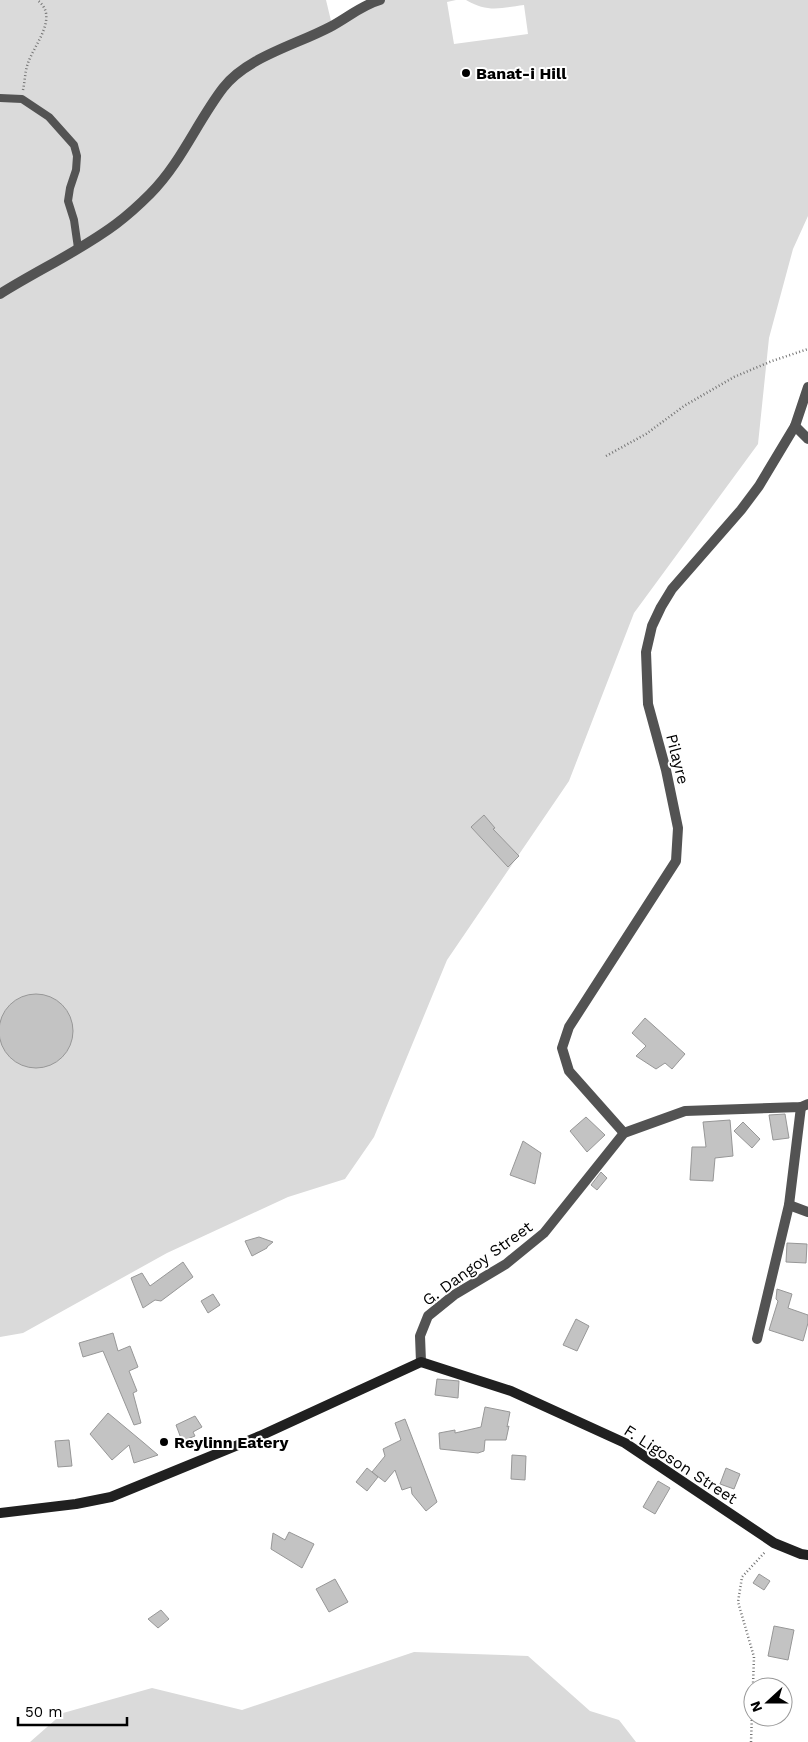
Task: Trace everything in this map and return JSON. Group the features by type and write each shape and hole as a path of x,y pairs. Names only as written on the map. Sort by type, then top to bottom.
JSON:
{"street":[{"path":"0,294 116,224 152,192 170,171 222,89 237,74 261,59 314,35 370,3 380,0"},
{"name":"Pilayre","path":"624,1133 568,1071 562,1048 569,1027 676,861 678,828 666,770 648,704 646,652 652,626 672,589 741,510 759,486 795,426 808,387"},
{"path":"795,426 808,439"},
{"path":"624,1133 686,1111 805,1106 789,1205 756,1339"},
{"name":"G. Dangoy Street","path":"421,1362 420,1336 428,1316 454,1295 506,1264 544,1233 624,1133"},
{"path":"789,1205 808,1212"},
{"path":"0,1513 76,1504 111,1497 260,1436 421,1362"},
{"name":"F. Ligoson Street","path":"421,1362 511,1391 624,1443 774,1543 808,1555"}],"lane":[{"path":"0,98 22,99 49,117 74,145 77,156 76,170 68,201 74,220 78,248"}],"path":[{"path":"22,99 27,64 44,30 47,15 40,2 36,0"},
{"path":"606,456 646,434 684,406 734,377 772,360 808,349"},
{"path":"752,1742 754,1656 738,1602 742,1577 774,1543"}],"shaded area":[{"path":"0,0 326,0 332,25 380,0 456,0 447,2 454,44 528,34 524,5 488,8 466,0 808,0 808,216 793,249 769,338 758,444 634,613 569,781 447,960 374,1137 345,1179 288,1197 167,1253 23,1333 0,1337"},
{"path":"414,1652 528,1656 590,1711 619,1720 636,1742 30,1742 63,1713 152,1688 242,1710"}],"building":[{"path":"484,815 495,828 493,829 519,856 508,867 471,827"},
{"path":"36,994 50,997 62,1005 70,1017 73,1031 70,1045 62,1057 50,1065 36,1068 22,1065 10,1057 2,1045 -1,1031 2,1017 10,1005 22,997"},
{"path":"645,1018 685,1054 672,1069 665,1063 656,1069 636,1056 646,1046 632,1033"},
{"path":"785,1114 789,1138 773,1140 769,1115"},
{"path":"586,1117 605,1135 587,1152 570,1131"},
{"path":"730,1120 733,1156 715,1158 713,1181 690,1180 692,1147 706,1147 703,1122"},
{"path":"743,1122 760,1139 752,1148 734,1131"},
{"path":"523,1141 541,1153 535,1184 510,1175"},
{"path":"601,1172 607,1178 597,1190 591,1185"},
{"path":"259,1237 273,1242 267,1248 252,1256 245,1241"},
{"path":"787,1243 807,1244 806,1263 786,1262"},
{"path":"183,1262 193,1277 161,1301 155,1300 143,1308 131,1278 142,1273 150,1286"},
{"path":"777,1289 792,1294 788,1308 808,1315 808,1323 803,1341 769,1330 778,1301 776,1299"},
{"path":"213,1294 220,1305 208,1313 201,1301"},
{"path":"576,1319 589,1326 577,1351 563,1345"},
{"path":"113,1333 118,1351 130,1346 138,1367 129,1371 137,1391 133,1393 141,1423 134,1425 103,1351 83,1357 79,1343"},
{"path":"437,1379 459,1381 458,1398 435,1395"},
{"path":"485,1407 510,1412 506,1440 485,1440 484,1451 478,1453 440,1449 439,1433 455,1430 455,1433 481,1427"},
{"path":"108,1413 158,1455 134,1463 129,1445 112,1460 90,1434"},
{"path":"195,1416 202,1427 193,1432 195,1436 182,1441 176,1425"},
{"path":"405,1419 437,1502 426,1511 412,1494 411,1487 402,1490 395,1470 385,1482 372,1472 385,1456 383,1449 401,1440 395,1423"},
{"path":"69,1440 72,1466 58,1467 55,1441"},
{"path":"512,1455 526,1456 525,1480 511,1479"},
{"path":"367,1468 378,1477 367,1491 356,1482"},
{"path":"726,1468 740,1474 734,1489 720,1484"},
{"path":"658,1481 670,1488 655,1514 643,1507"},
{"path":"289,1532 314,1544 302,1568 271,1549 273,1533 285,1540"},
{"path":"759,1574 770,1581 764,1590 753,1583"},
{"path":"335,1579 348,1602 329,1612 316,1589"},
{"path":"161,1610 169,1619 158,1628 148,1619"},
{"path":"774,1626 794,1630 788,1660 768,1656"}],"place":[{"name":"Banat-i Hill","path":"466,73"},
{"name":"Reylinn Eatery","path":"164,1442"}]}
